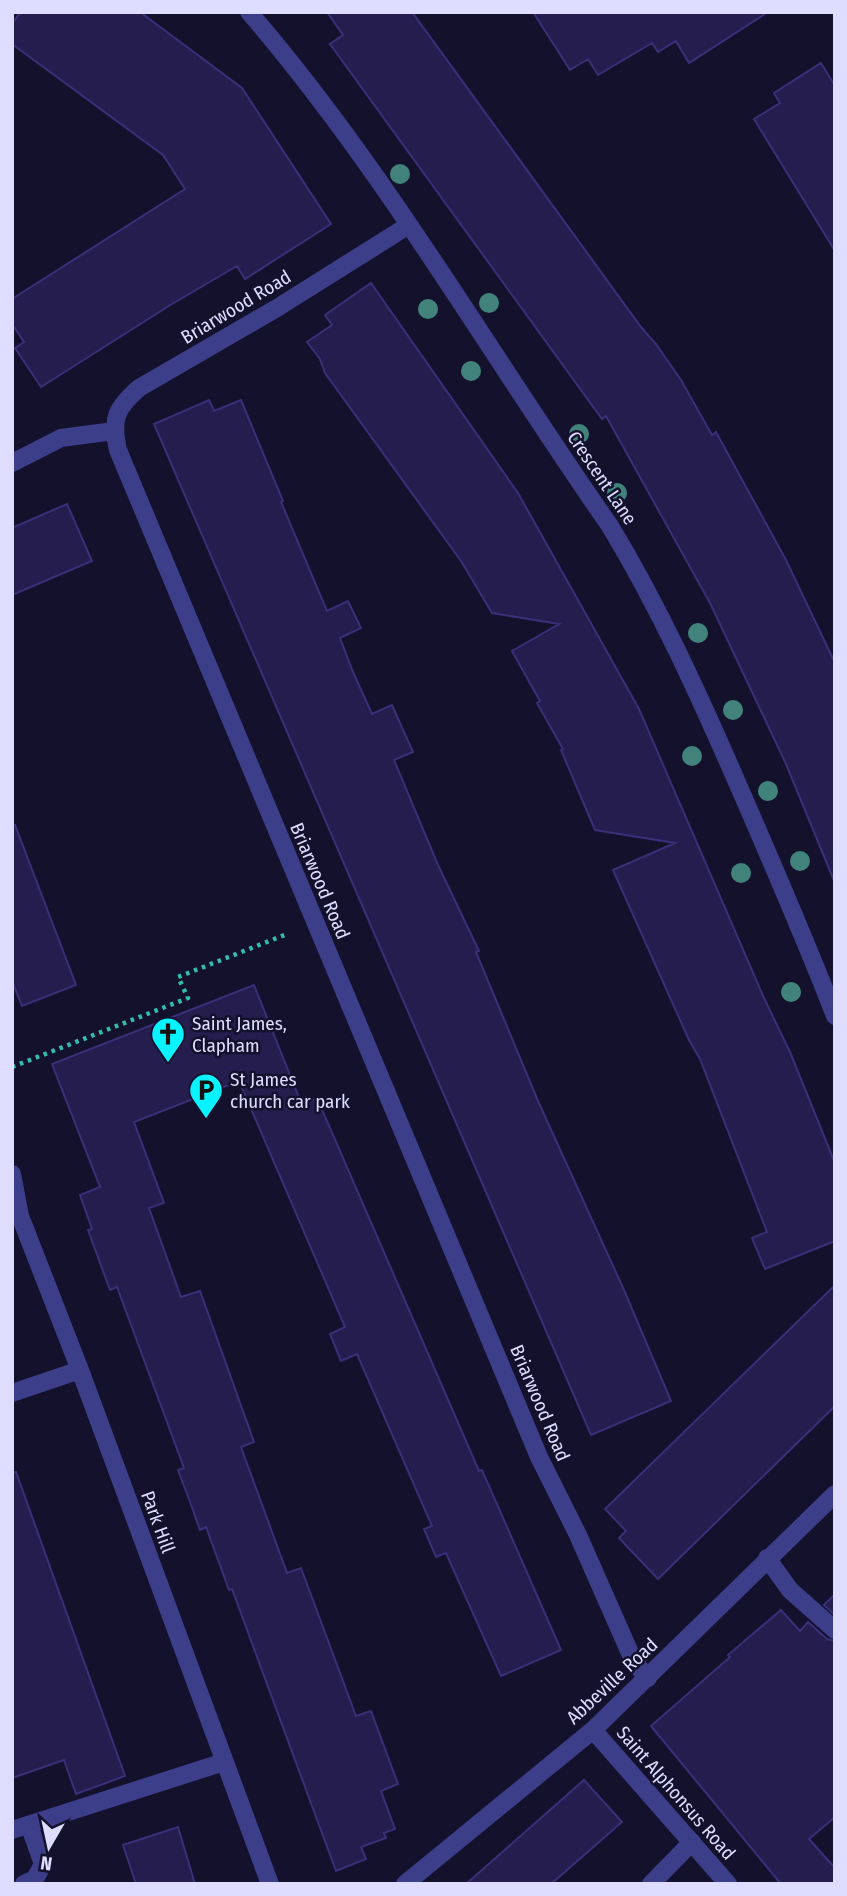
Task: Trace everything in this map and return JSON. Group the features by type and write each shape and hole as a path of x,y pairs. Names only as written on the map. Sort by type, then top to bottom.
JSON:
{"street":[{"name":"Crescent Lane","path":"249,12 305,80 409,225 610,526 637,571 711,724 796,917 835,1016"},
{"name":"Briarwood Road","path":"409,225 266,314 139,387 125,399 117,413 114,431 118,450 313,922 539,1457 578,1535 634,1662 648,1678"},
{"path":"12,463 61,438 114,431"},
{"name":"Park Hill","path":"12,1174 20,1216 80,1370 270,1884"},
{"path":"12,1393 80,1370"},
{"name":"Abbeville Road","path":"405,1884 593,1730 835,1494"},
{"path":"767,1558 790,1590 835,1630"},
{"name":"Saint Alphonsus Road","path":"593,1730 728,1884"},
{"path":"24,1884 35,1879 43,1864 21,1828 224,1762"},
{"path":"651,1884 692,1842"}],"path":[{"path":"12,1067 188,998 178,977 288,934"}],"building":[{"path":"21,12 140,12 242,88 331,224 245,279 237,266 41,387 15,348 24,342 12,324 12,299 185,189 163,155 12,44 12,23"},
{"path":"327,12 412,12 656,344 681,380 712,435 716,432 786,560 835,663 835,883 786,764 710,603 606,416 602,419 330,44 343,35"},
{"path":"533,12 768,12 689,63 676,41 658,52 652,43 598,75 588,59 570,70"},
{"path":"821,63 835,86 835,251 754,119 780,103 774,93"},
{"path":"371,283 518,493 639,709 790,1052 835,1163 835,1241 765,1269 752,1238 767,1232 700,1059 613,870 675,843 595,830 561,750 563,749 512,651 559,624 492,613 461,561 325,373 320,359 307,342 332,325 325,315"},
{"path":"209,400 214,411 241,400 327,611 348,601 361,628 340,638 353,672 372,714 392,705 413,752 394,760 438,865 479,951 476,952 538,1101 671,1401 591,1435 154,424"},
{"path":"67,504 92,561 12,595 12,528"},
{"path":"12,825 15,825 76,985 22,1006 12,981"},
{"path":"254,985 302,1105 317,1098 479,1471 482,1470 561,1650 501,1676 446,1553 436,1557 424,1529 432,1526 357,1354 341,1361 330,1334 345,1327 239,1081 134,1122 164,1203 149,1208 181,1297 200,1291 254,1442 241,1447 287,1573 301,1568 356,1716 371,1711 398,1784 381,1791 395,1829 384,1833 386,1838 361,1847 366,1859 336,1871 232,1589 229,1590 206,1527 200,1530 178,1470 184,1468 117,1287 110,1290 88,1230 92,1229 80,1195 100,1187 52,1064"},
{"path":"835,1285 835,1406 658,1579 619,1538 626,1531 605,1509"},
{"path":"16,1472 125,1776 76,1794 64,1760 12,1778 12,1473"},
{"path":"835,1594 835,1615 824,1605"},
{"path":"781,1610 800,1631 808,1622 827,1639 835,1641 835,1817 809,1839 835,1868 835,1884 781,1884 651,1726"},
{"path":"584,1780 622,1822 551,1884 466,1884"},
{"path":"178,1827 195,1884 136,1884 123,1845"}],"place":[{"name":"Saint James, Clapham","path":"168,1064"},
{"name":"St James church car park","path":"206,1120"}]}
